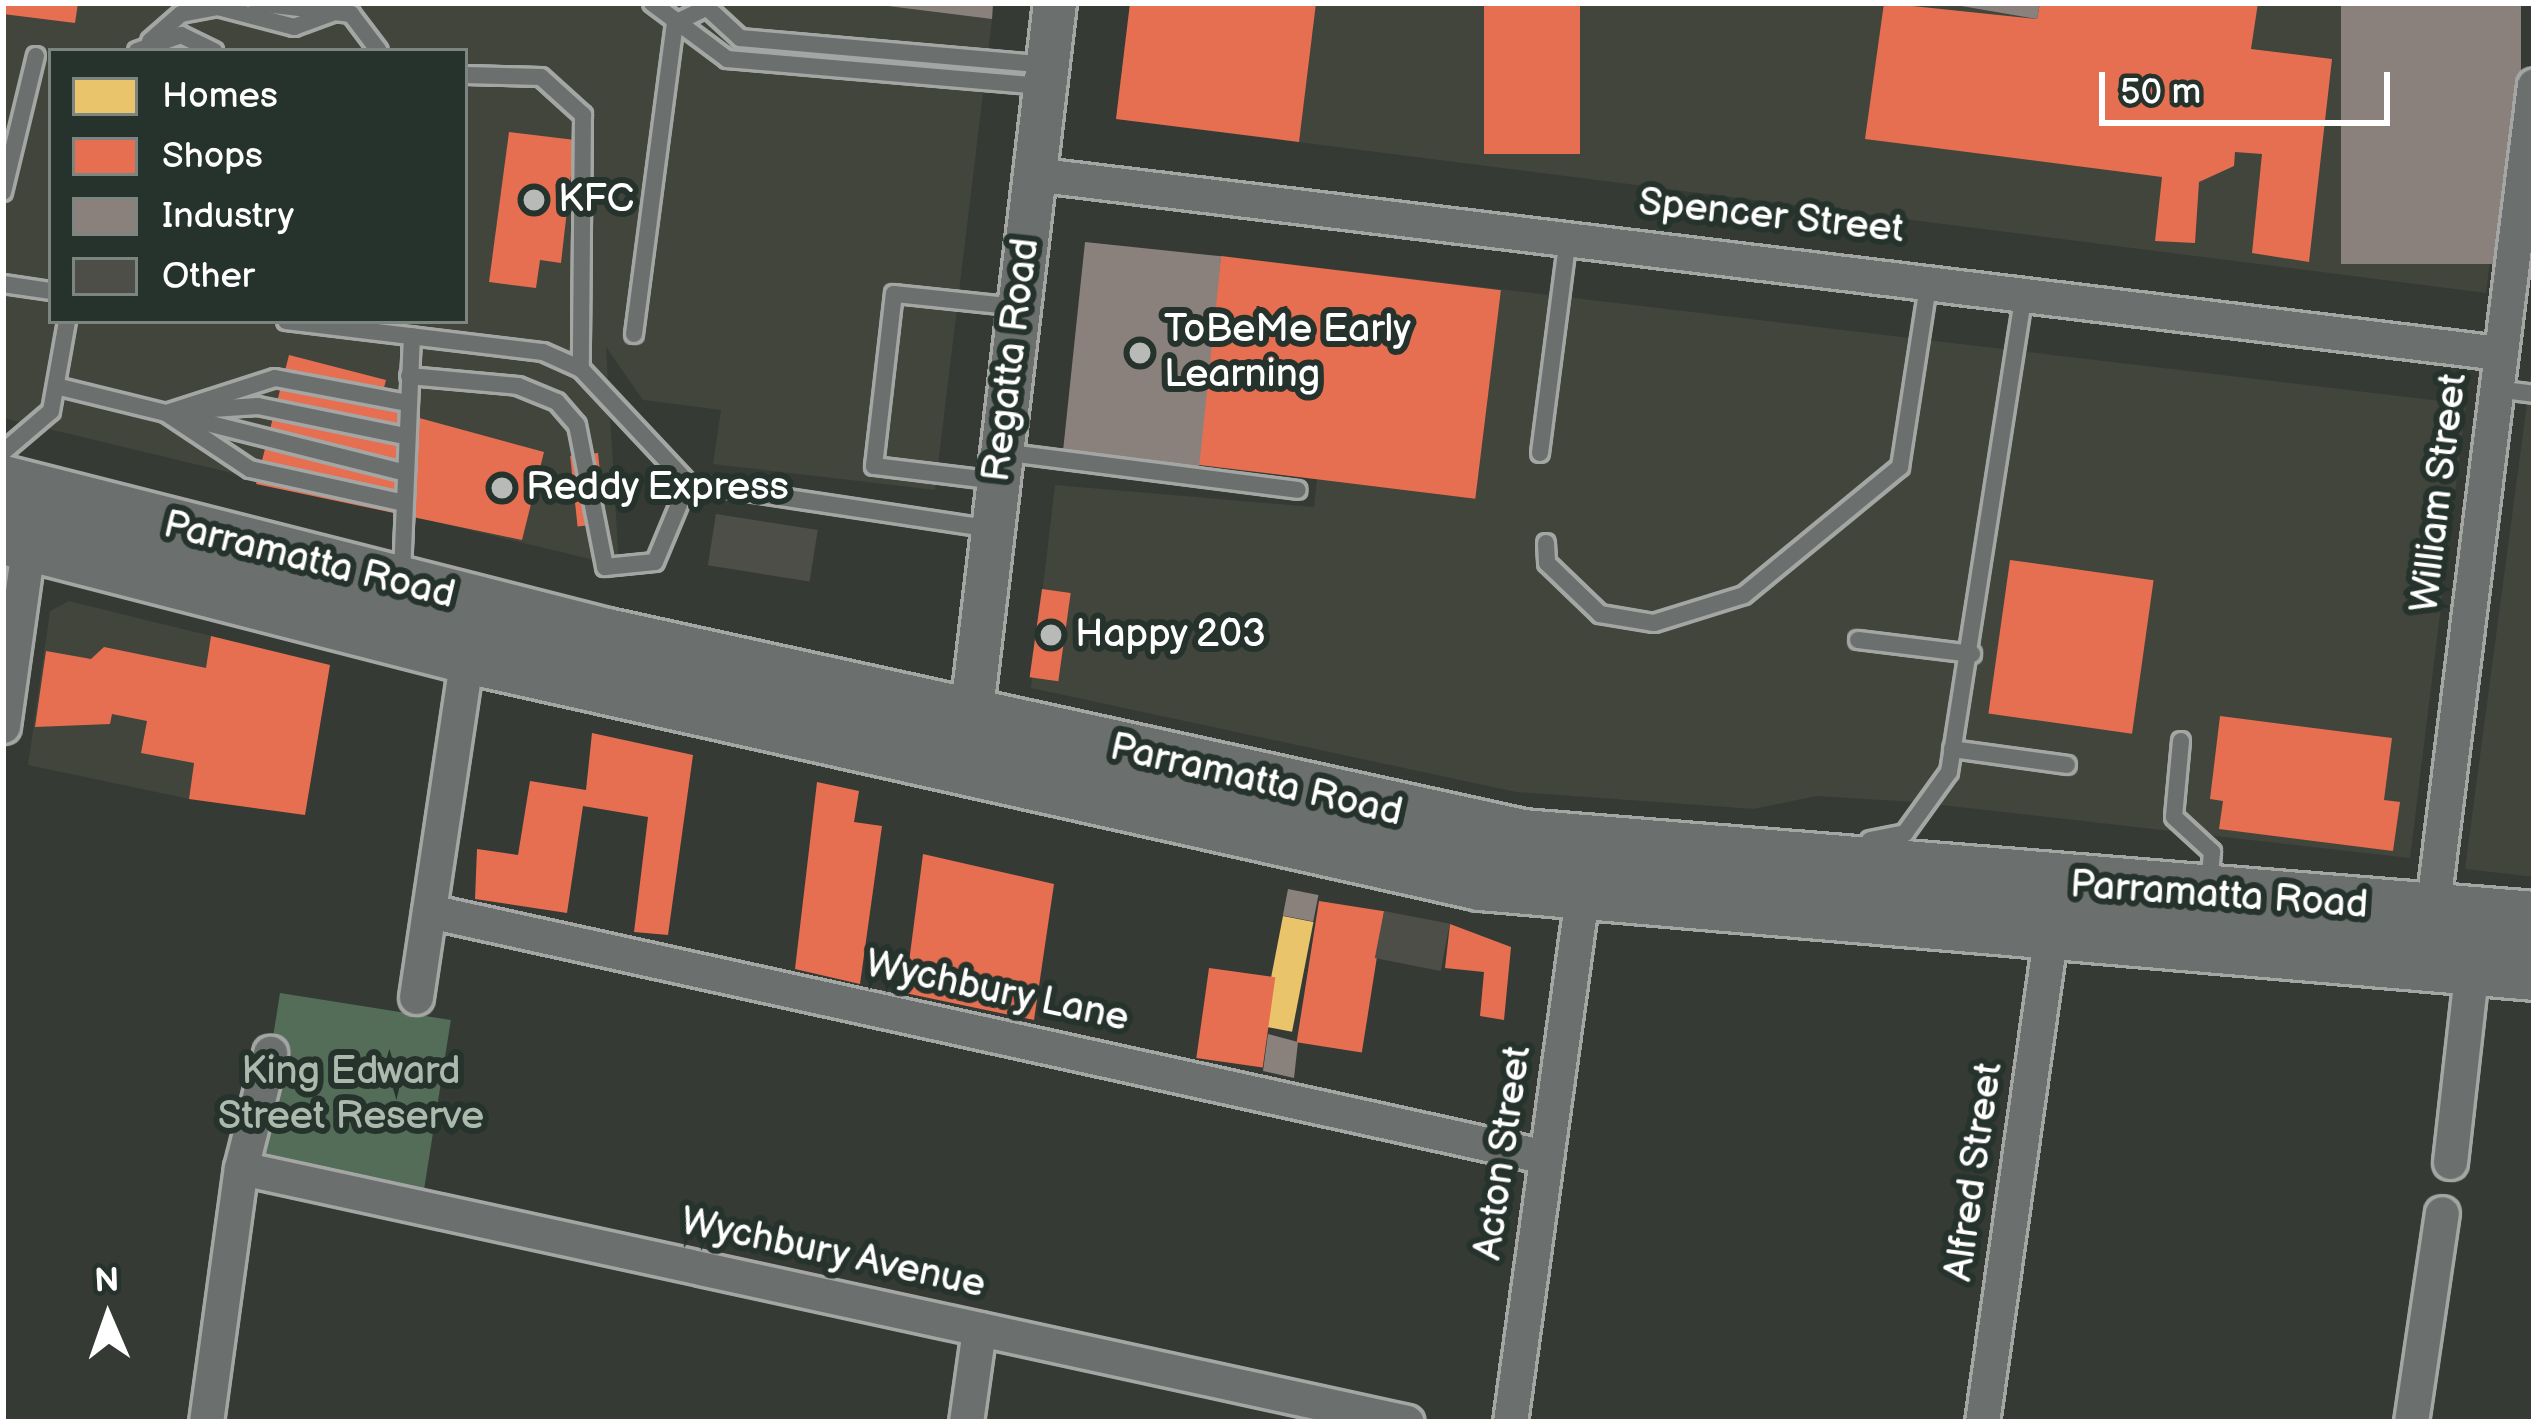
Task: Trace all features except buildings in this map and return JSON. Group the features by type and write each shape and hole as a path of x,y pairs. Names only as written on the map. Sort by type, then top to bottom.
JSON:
{"highway":[{"name":"Parramatta Road","path":"3,484 402,585 971,718 1522,838 2534,920"},
{"name":"Parramatta Road","path":"16,539 467,654 1582,896 2534,971"}],"street":[{"name":"Regatta Road","path":"971,718 1055,3"},
{"name":"William Street","path":"2432,912 2534,85"},
{"name":"Spencer Street","path":"1033,174 1929,276 2499,353"},
{"path":"3,726 16,539"},
{"path":"416,997 467,654"},
{"name":"Acton Street","path":"1510,1422 1582,896"},
{"name":"Wychbury Lane","path":"429,911 1546,1157"},
{"name":"Alfred Street","path":"1982,1422 2051,934"},
{"path":"2450,1162 2472,966"},
{"path":"206,1422 242,1168 270,1053"},
{"name":"Wychbury Avenue","path":"242,1168 1407,1422"},
{"path":"2411,1422 2442,1213"},
{"path":"966,1422 980,1329"}],"lane":[{"path":"144,46 181,14 238,3"},
{"path":"256,3 334,12 369,26 378,48"},
{"path":"652,3 727,59 1046,75"},
{"path":"675,23 704,5 740,38 1046,75"},
{"path":"214,6 295,27 334,12"},
{"path":"634,334 675,23"},
{"path":"144,46 181,34 208,48"},
{"path":"3,192 37,56"},
{"path":"468,76 541,77 584,115 581,369"},
{"path":"1540,453 1568,237"},
{"path":"1546,544 1547,563 1600,614 1654,623 1744,595 1900,467 1929,276"},
{"path":"3,284 48,291"},
{"path":"1751,860 1886,840 1933,804 1952,749 1972,654 2024,288"},
{"path":"1018,307 894,294 874,466 999,467 1298,490"},
{"path":"3,452 33,433 60,387 67,324"},
{"path":"348,325 543,352 581,369 688,483 992,529"},
{"path":"402,585 400,502 417,331"},
{"path":"409,376 518,386 557,402 577,425 605,567 656,562 688,483"},
{"path":"166,412 275,378 407,403"},
{"path":"60,387 402,472"},
{"path":"2495,389 2534,394"},
{"path":"166,412 258,406 404,436"},
{"path":"166,412 250,469 400,502"},
{"path":"1858,640 1972,654"},
{"path":"2181,741 2174,817 2212,852 2208,895"},
{"path":"1952,749 2067,765"}],"shaded area":[{"path":"3,3 994,3 935,490 713,464 721,410 643,400 606,347 619,566 3,418"},
{"path":"1130,3 2521,3 2486,293 1116,119"},
{"path":"1221,256 2466,404 2410,858 1915,802 1816,796 1754,809 1516,792 1031,688 1055,485 1314,507 1317,479 1197,465"},
{"path":"2534,351 2534,877 2465,869"},
{"path":"69,601 211,636 189,799 28,765 50,611"}],"green space":[{"name":"King Edward Street Reserve","path":"280,993 451,1020 423,1197 252,1170"}],"place":[{"name":"KFC","path":"534,200"},
{"name":"ToBeMe Early Learning","path":"1140,353"},
{"name":"Reddy Express","path":"502,488"},
{"name":"Happy 203","path":"1051,635"}]}
